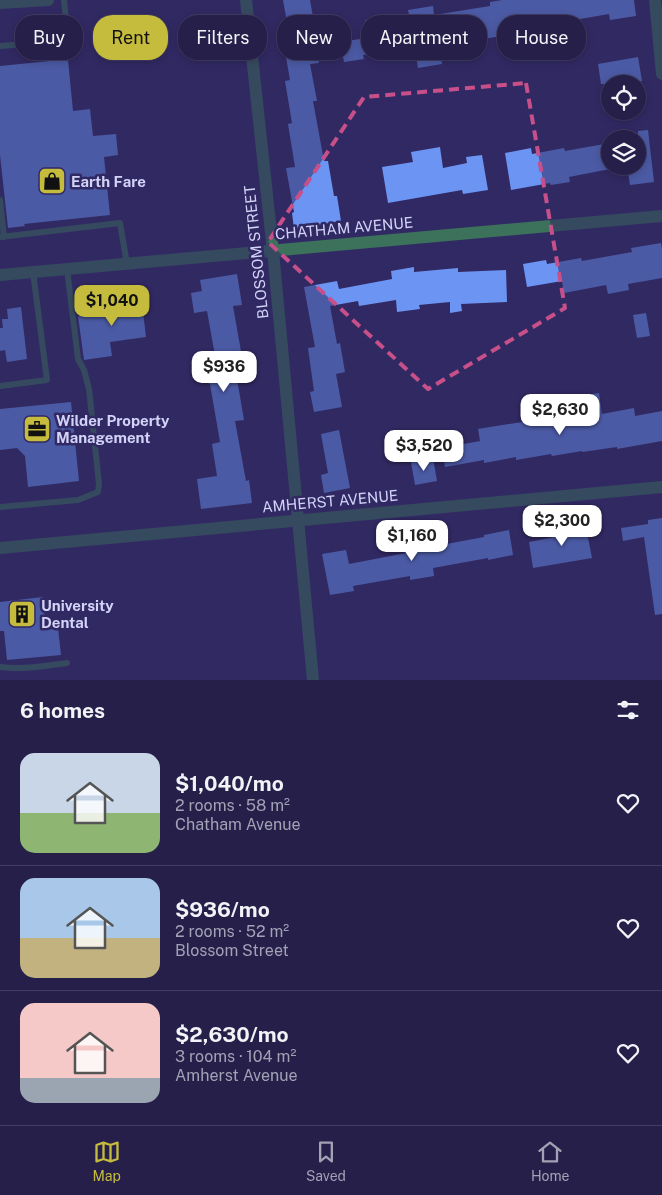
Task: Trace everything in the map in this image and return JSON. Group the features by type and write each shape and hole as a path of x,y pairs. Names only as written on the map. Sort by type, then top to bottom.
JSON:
{"street":[{"path":"1,2 48,0"},
{"name":"BLOSSOM STREET","path":"246,0 273,251 313,680"},
{"path":"655,0 662,74"},
{"name":"CHATHAM AVENUE","path":"0,274 662,216"},
{"name":"AMHERST AVENUE","path":"0,548 662,487"}],"lane":[{"path":"0,46 68,41 64,0"},
{"path":"0,200 2,237 120,223 127,264"},
{"path":"0,507 78,500 98,492 99,484 88,389 84,370 78,359 68,269"},
{"path":"0,386 47,380 33,272"},
{"path":"0,667 24,668 67,664"}],"highlighted area":[{"path":"526,83 565,308 428,389 268,242 364,97"}],"building":[{"path":"283,0 310,0 313,15 286,15"},
{"path":"502,0 634,0 636,16 610,20 609,14 586,18 586,15 497,15 496,40 496,37 487,38 487,15 434,15 490,6 490,2"},
{"path":"433,6 434,15 409,15 408,10"},
{"path":"361,39 361,59 344,62 344,60 351,60 351,40"},
{"path":"638,57 641,75 601,75 601,84 598,64"},
{"path":"68,60 73,111 90,109 93,136 116,134 118,155 104,157 110,215 24,224 25,226 8,228 0,155 0,66"},
{"path":"286,60 318,60 319,63 310,64 317,101 313,101 324,161 328,161 334,196 337,196 341,221 294,229 292,213 294,212 286,168 295,167 288,124 292,123 285,81 290,80"},
{"path":"417,60 441,60 442,64 418,68"},
{"path":"646,130 648,130 654,182 630,185 628,175 646,175"},
{"path":"601,145 601,171 569,177 570,182 551,185 550,183 511,190 505,153 531,148 532,154 564,148 565,151"},
{"path":"440,147 443,168 467,163 466,157 482,155 488,190 463,194 462,190 388,203 382,167 413,162 411,152"},
{"path":"661,243 662,278 628,284 629,290 608,294 606,285 564,293 562,281 527,287 523,264 546,260 547,264 581,258 582,261 632,252 631,248"},
{"path":"414,267 414,272 458,268 458,272 506,270 507,302 461,304 462,311 450,313 450,302 419,305 420,309 397,312 396,300 359,306 358,301 330,306 337,344 340,343 345,372 336,374 342,407 314,412 310,392 314,391 308,348 315,347 304,287 337,281 339,289 392,279 391,271"},
{"path":"237,274 242,305 233,306 242,357 244,356 248,378 237,379 244,420 235,421 246,481 249,480 252,503 201,509 197,479 217,476 212,444 220,442 205,363 216,361 207,311 194,313 191,293 202,291 200,280"},
{"path":"141,295 146,337 110,342 112,356 84,360 78,316 118,311 116,297"},
{"path":"21,307 27,359 7,362 5,350 0,351 0,328 3,328 2,319 8,319 7,309"},
{"path":"646,313 650,336 637,338 633,315"},
{"path":"599,393 602,414 634,408 635,416 662,411 662,441 617,449 617,447 552,456 551,454 516,460 516,457 484,463 484,460 445,467 442,448 480,441 478,429 565,415 566,422 589,418 586,395"},
{"name":"Wilder Property Management","path":"71,402 79,481 28,487 25,456 17,448 0,450 0,409"},
{"path":"339,430 350,488 324,493 321,475 328,473 321,434"},
{"path":"433,458 437,481 415,485 411,462"},
{"path":"662,518 662,614 655,615 644,537 623,541 621,528 648,524 648,520"},
{"path":"585,522 592,558 533,568 529,542 560,536 559,527"},
{"path":"509,530 513,555 433,568 434,576 410,580 410,576 353,586 354,591 330,595 322,554 346,550 349,564 406,553 405,547 429,543 430,547 484,537 484,535"},
{"path":"43,597 46,630 58,628 61,655 7,660 4,631 0,631 0,602"}],"place":[{"name":"Earth Fare","path":"52,181"},
{"name":"Wilder Property Management","path":"37,429"},
{"name":"University Dental","path":"22,614"}]}
